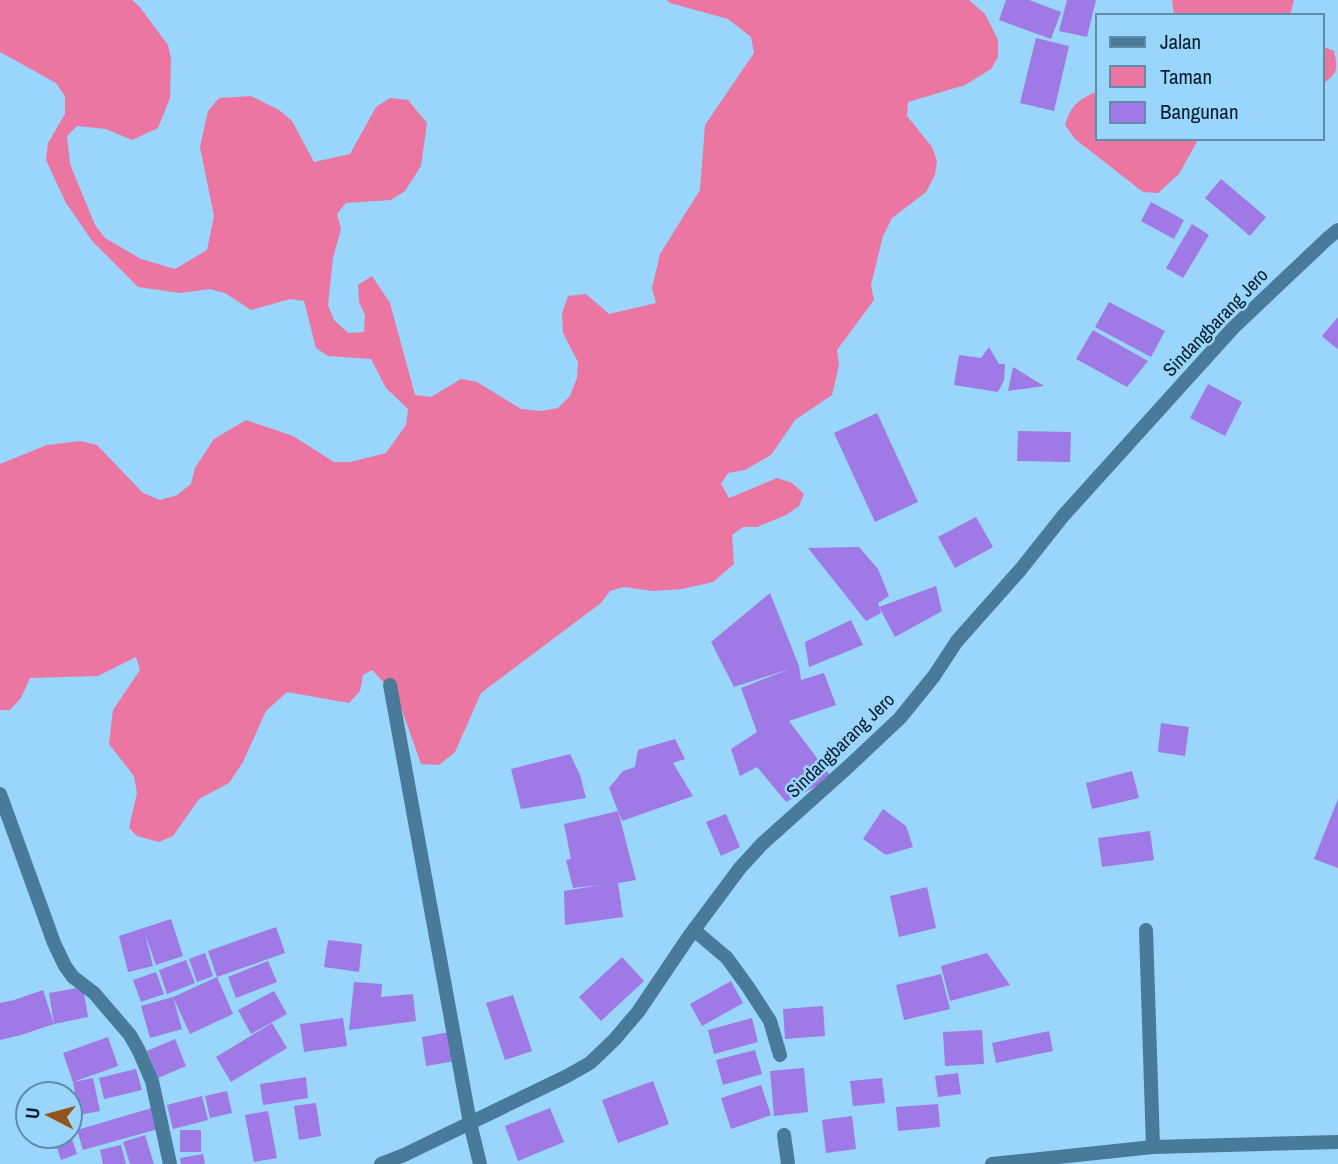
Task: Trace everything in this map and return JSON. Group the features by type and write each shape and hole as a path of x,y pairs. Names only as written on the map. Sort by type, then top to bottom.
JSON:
{"street":[{"name":"Sindangbarang Jero","path":"381,1164 405,1160 470,1123 567,1076 590,1063 615,1039 638,1012 740,868 762,844 900,718 934,676 957,641 1021,569 1063,516 1193,370 1233,327 1338,230"},
{"path":"390,685 470,1123 480,1164"},
{"path":"0,794 50,934 65,966 73,977 94,993 130,1035 146,1065 158,1105 170,1164"},
{"path":"694,930 727,958 748,987 770,1021 780,1055"},
{"path":"1146,930 1153,1147"},
{"path":"784,1135 788,1164"},
{"path":"992,1164 1043,1161 1153,1147 1338,1142"}],"green space":[{"path":"0,0 132,0 168,45 171,59 170,98 158,128 132,140 106,129 77,126 67,136 70,164 95,225 105,238 141,259 175,269 207,250 214,216 200,147 208,111 219,98 251,96 279,110 292,121 314,162 350,154 376,107 390,98 408,100 427,123 421,166 405,191 391,200 346,203 337,214 341,229 333,258 328,305 334,320 348,333 364,332 365,315 359,302 358,285 372,276 390,303 415,395 431,397 461,379 477,382 521,409 541,411 558,408 570,396 577,378 578,362 563,333 562,313 568,296 586,294 609,314 656,303 652,288 660,254 700,190 705,125 754,53 751,37 728,19 667,0 969,0 985,14 998,40 998,57 991,69 965,85 908,102 907,116 932,147 937,161 935,175 926,192 892,218 883,236 871,285 874,300 837,350 839,365 832,395 795,420 771,455 745,470 728,473 721,484 729,498 777,478 792,483 804,494 799,506 786,515 757,527 743,527 732,535 734,564 713,582 682,589 653,591 624,587 610,591 601,603 481,693 455,752 439,765 421,764 397,696 372,670 363,675 360,691 349,703 287,692 266,711 243,762 229,783 199,799 173,836 159,842 137,836 129,828 137,793 134,776 109,744 113,710 140,670 136,657 98,676 30,678 21,698 10,710 0,710 0,464 47,445 81,441 97,445 143,493 160,500 177,495 191,484 195,468 214,439 246,420 293,436 334,462 350,462 386,453 406,425 408,409 386,388 371,359 328,356 316,348 304,301 290,299 251,310 225,293 210,289 180,293 138,287 93,242 66,203 46,160 48,143 65,114 65,96 56,83 0,52"},
{"path":"1172,0 1294,0 1290,14 1174,14"},
{"path":"1324,47 1334,51 1336,66 1331,77 1324,82"},
{"path":"1096,92 1096,140 1198,140 1179,174 1158,193 1143,192 1075,139 1065,125 1070,112 1086,97"}],"building":[{"path":"1006,0 1029,0 1061,12 1051,39 999,20"},
{"path":"1067,0 1096,0 1087,37 1059,31"},
{"path":"1036,38 1069,46 1054,111 1020,103"},
{"path":"1221,179 1266,217 1250,236 1205,198"},
{"path":"1151,202 1184,220 1174,239 1141,221"},
{"path":"1192,224 1209,235 1183,278 1166,268"},
{"path":"1109,302 1165,331 1151,357 1095,327"},
{"path":"1338,317 1338,347 1337,349 1322,336"},
{"path":"1093,330 1148,361 1127,387 1076,359"},
{"path":"989,347 999,364 1005,364 1004,380 998,392 954,385 959,355 981,358"},
{"path":"1013,367 1044,386 1008,391"},
{"path":"1208,384 1242,402 1225,436 1190,418"},
{"path":"877,413 918,502 875,522 834,433"},
{"path":"1018,431 1071,432 1070,462 1017,461"},
{"path":"976,517 993,547 955,568 938,537"},
{"path":"859,547 878,569 889,596 878,603 881,613 866,621 808,548"},
{"path":"936,586 942,611 895,637 879,607"},
{"path":"770,593 799,666 801,680 824,673 836,705 789,721 832,778 786,802 757,767 740,776 731,749 757,732 741,688 790,669 734,687 711,642"},
{"path":"851,620 863,645 809,667 805,642"},
{"path":"1161,723 1189,727 1185,756 1158,752"},
{"path":"675,739 685,759 673,763 693,796 622,821 609,788 623,771 635,767 638,750"},
{"path":"570,754 580,775 586,798 521,809 511,769"},
{"path":"1132,771 1139,798 1092,809 1086,783"},
{"path":"1338,799 1338,868 1314,859"},
{"path":"883,809 906,826 913,847 886,855 863,839"},
{"path":"618,811 636,880 618,883 623,917 565,925 564,891 601,885 573,888 566,860 571,859 564,824"},
{"path":"726,814 740,847 721,856 706,822"},
{"path":"1150,831 1154,860 1102,867 1098,838"},
{"path":"927,887 936,928 899,937 890,896"},
{"path":"171,919 183,956 156,965 145,934 153,966 128,972 119,936"},
{"path":"276,927 285,953 217,977 208,951"},
{"path":"328,940 362,944 359,972 324,967"},
{"path":"205,953 213,976 197,982 189,959"},
{"path":"987,953 1010,985 950,1001 941,966"},
{"path":"622,957 644,981 601,1021 579,997"},
{"path":"186,960 195,983 167,994 159,970"},
{"path":"268,961 277,982 236,998 228,977"},
{"path":"156,972 164,994 141,1002 133,980"},
{"path":"941,974 950,1009 904,1020 896,985"},
{"path":"217,977 233,1014 190,1034 173,997"},
{"path":"731,981 743,1003 702,1026 690,1004"},
{"path":"354,982 382,984 381,997 413,994 416,1021 349,1030"},
{"path":"83,987 88,1017 54,1024 49,993"},
{"path":"43,990 54,1024 0,1040 0,1003"},
{"path":"274,991 287,1014 251,1034 238,1010"},
{"path":"513,995 532,1051 505,1060 486,1003"},
{"path":"173,997 182,1029 150,1038 141,1006"},
{"path":"823,1006 825,1036 785,1039 783,1009"},
{"path":"343,1018 347,1046 304,1052 300,1024"},
{"path":"752,1018 758,1042 714,1054 708,1030"},
{"path":"272,1023 287,1048 231,1082 216,1057"},
{"path":"982,1030 984,1064 945,1066 943,1032"},
{"path":"1049,1031 1053,1051 996,1063 992,1043"},
{"path":"450,1032 455,1061 426,1066 422,1037"},
{"path":"108,1037 118,1066 72,1080 63,1053"},
{"path":"175,1039 186,1066 158,1078 147,1051"},
{"path":"755,1050 762,1074 723,1085 716,1060"},
{"path":"804,1068 808,1112 774,1116 770,1071"},
{"path":"136,1069 142,1090 104,1099 99,1078"},
{"path":"958,1073 961,1094 938,1097 935,1076"},
{"path":"306,1077 308,1098 263,1105 260,1084"},
{"path":"93,1078 100,1111 84,1114 83,1080"},
{"path":"882,1078 885,1103 853,1106 850,1081"},
{"path":"653,1081 669,1124 618,1143 602,1100"},
{"path":"761,1085 771,1115 731,1129 721,1098"},
{"path":"227,1091 232,1113 210,1118 205,1096"},
{"path":"202,1096 208,1120 173,1129 167,1105"},
{"path":"316,1103 321,1136 299,1140 294,1106"},
{"path":"938,1104 940,1127 898,1131 896,1107"},
{"path":"152,1108 158,1129 84,1150 84,1128"},
{"path":"550,1108 564,1142 518,1161 505,1126"},
{"path":"268,1111 277,1158 254,1162 245,1115"},
{"path":"852,1116 856,1149 826,1153 822,1120"},
{"path":"180,1130 201,1130 201,1152 180,1152"},
{"path":"145,1135 154,1164 130,1164 123,1142"},
{"path":"121,1145 126,1164 103,1164 100,1150"},
{"path":"58,1150 76,1150 77,1154 61,1160"},
{"path":"203,1154 205,1164 181,1164 180,1158"}]}
